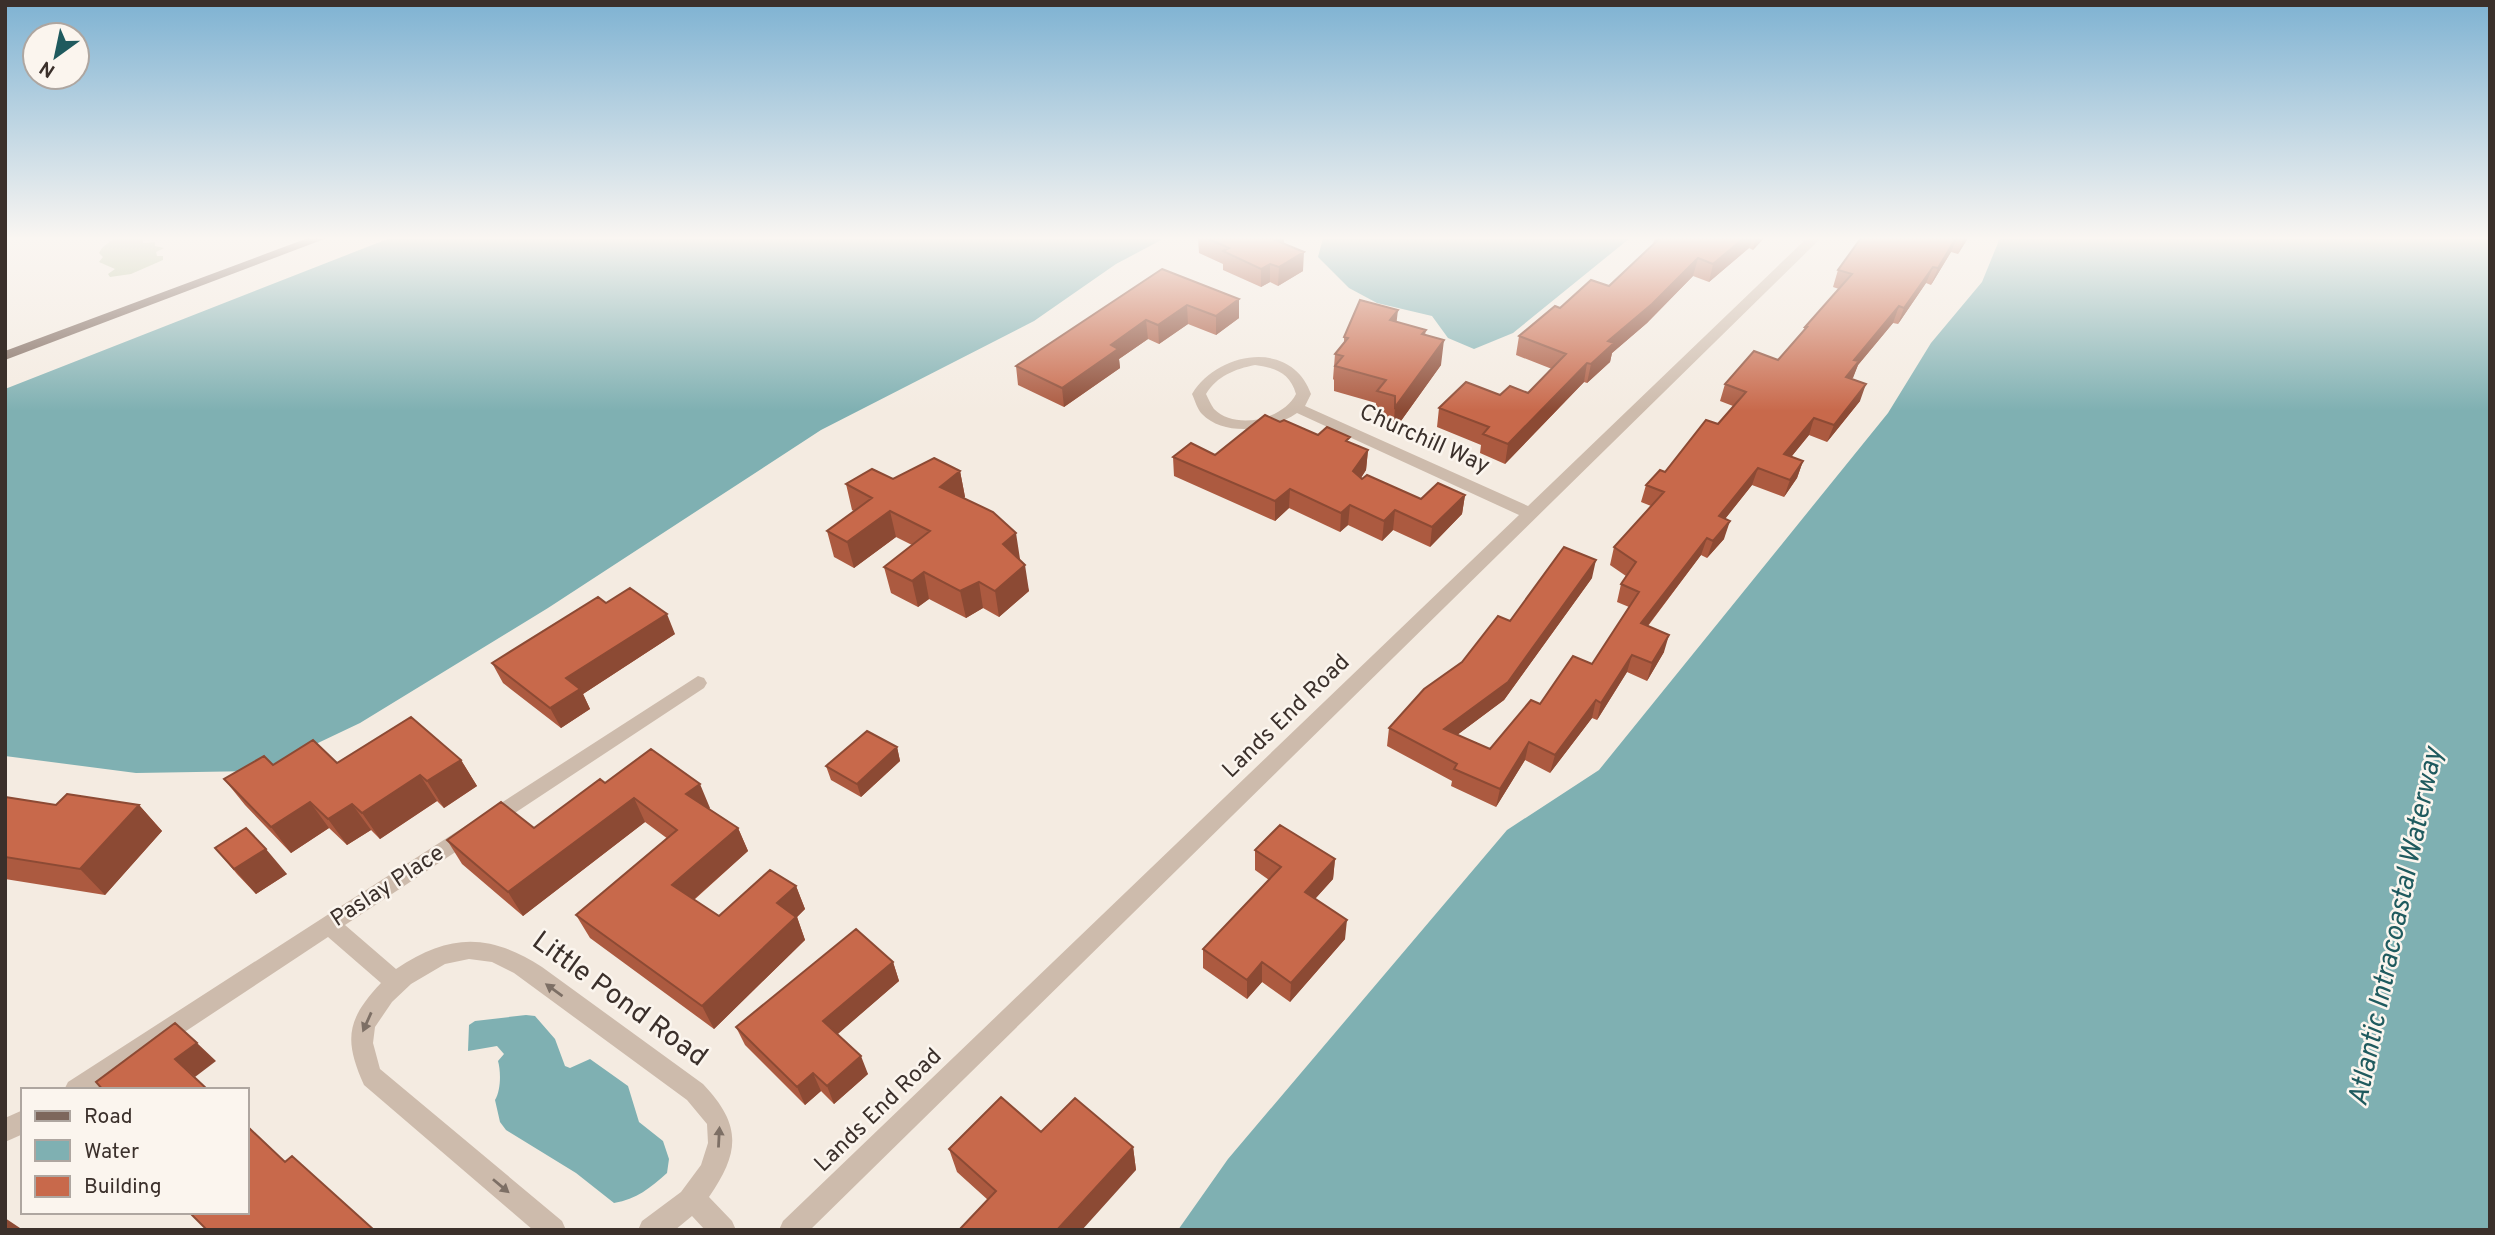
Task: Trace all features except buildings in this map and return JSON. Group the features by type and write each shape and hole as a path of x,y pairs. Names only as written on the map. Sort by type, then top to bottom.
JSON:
{"main road":[{"path":"5,356 167,296"}],"street":[{"name":"Lands End Road","path":"792,1230 1756,296"},
{"path":"1255,361 1272,363 1297,377 1304,387 1304,397 1298,408 1258,425 1240,425 1210,413 1200,404 1199,394 1203,385 1225,369 1255,361"},
{"name":"Churchill Way","path":"1298,408 1532,514"},
{"name":"Paslay Place","path":"79,1088 698,683"},
{"path":"330,925 395,982"},
{"name":"Little Pond Road","path":"553,1230 372,1077 359,1051 362,1030 373,1009 395,982 436,959 461,951 483,950 503,956 537,977 695,1092 709,1107 720,1125 718,1151 707,1177 692,1198 667,1221 652,1230"},
{"path":"5,1132 21,1122"},
{"path":"692,1198 723,1230"}],"water":[{"path":"243,296 1070,296 1034,321 821,430 548,608 360,723 259,771 136,773 5,756 5,389"},
{"path":"1363,296 1559,296 1513,333 1474,349 1448,338 1432,316 1377,303"},
{"name":"Atlantic Intracoastal Waterway","path":"1971,296 2490,296 2490,1230 1178,1230 1228,1159 1507,830 1599,770 1888,413 1931,343"},
{"path":"535,1016 555,1039 565,1066 570,1068 590,1059 628,1086 639,1122 663,1141 669,1159 667,1173 649,1188 630,1199 614,1203 576,1173 506,1130 500,1122 495,1100 500,1081 498,1061 504,1054 497,1046 468,1051 469,1025 475,1021"}]}
